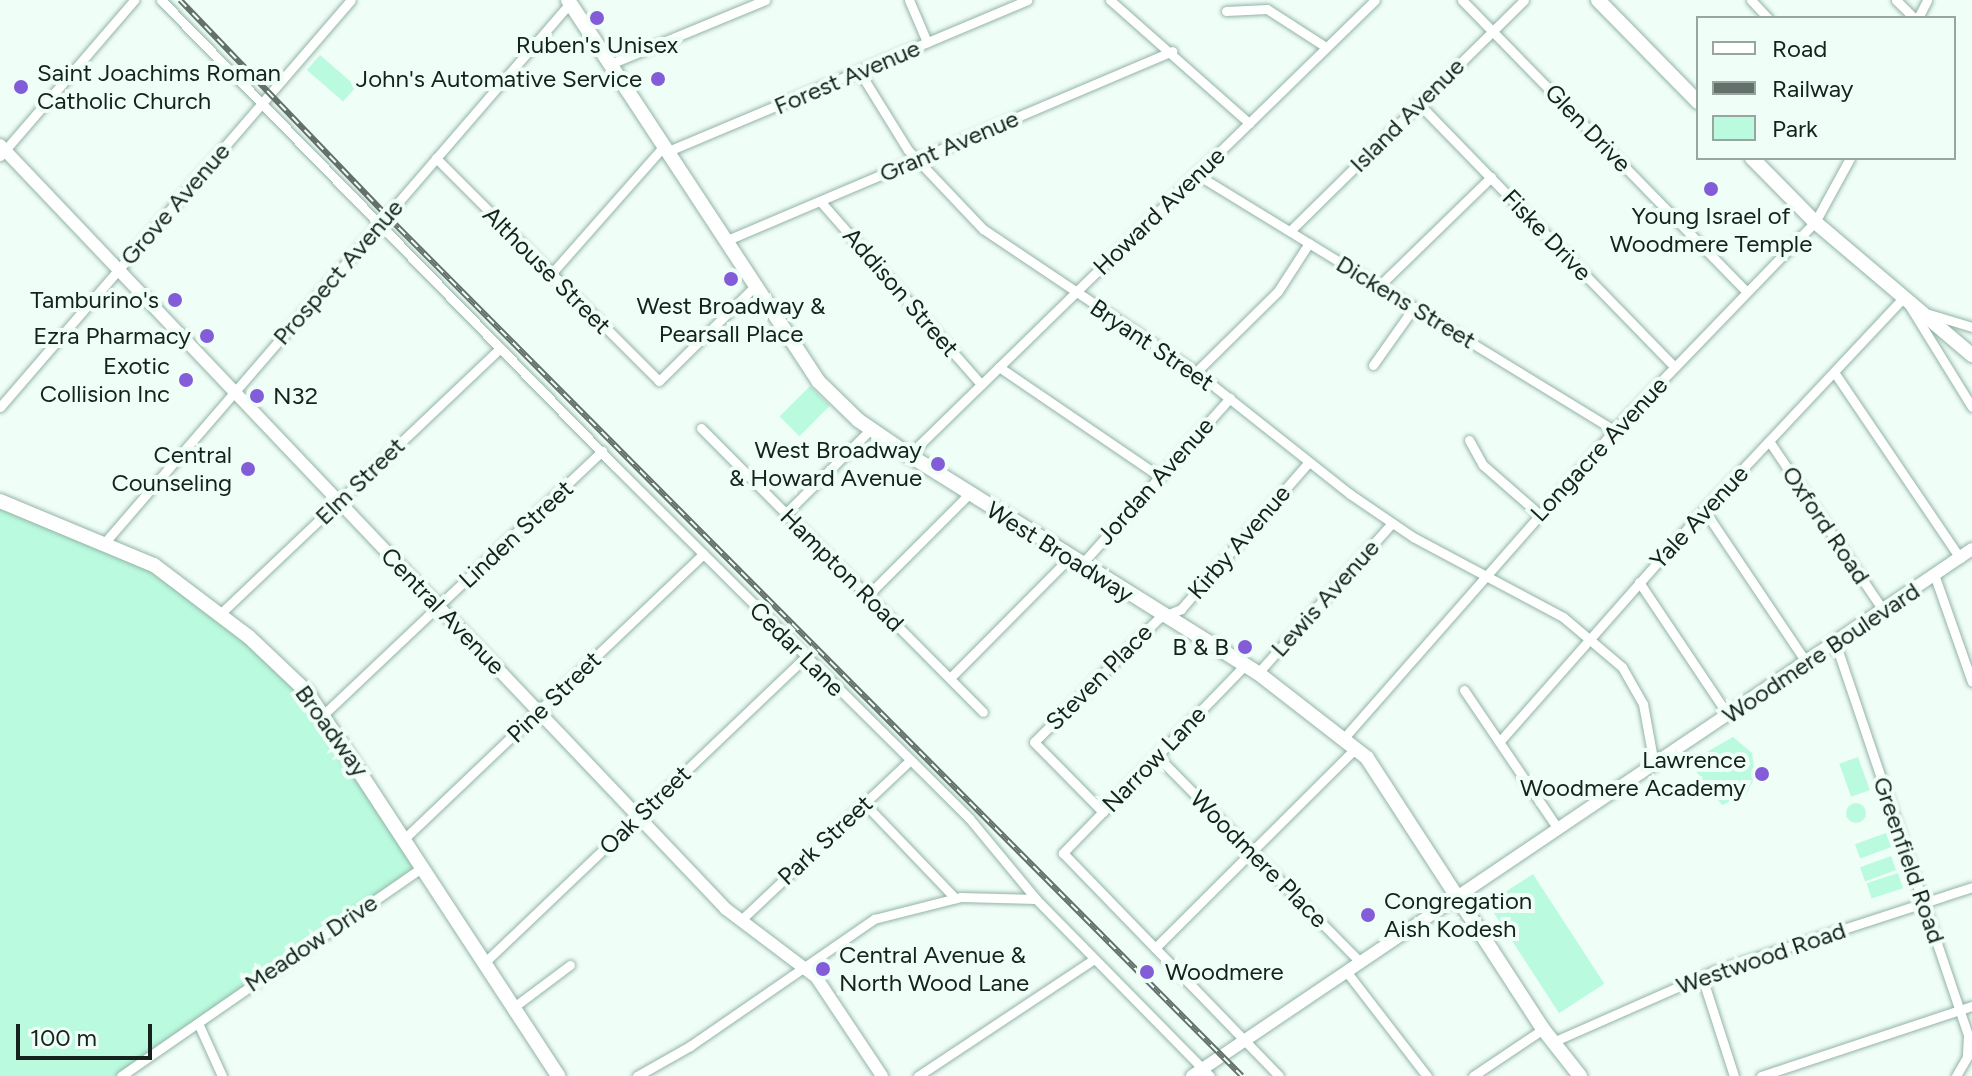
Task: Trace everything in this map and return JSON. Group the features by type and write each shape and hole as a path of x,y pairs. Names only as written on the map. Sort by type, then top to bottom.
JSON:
{"main road":[{"path":"1598,0 1696,100"},
{"name":"West Broadway","path":"569,1 818,381 871,429 909,455 1075,562 1252,669 1349,744 1382,775 1543,1029 1580,1076"},
{"path":"1754,160 1815,222 1972,355"},
{"name":"Broadway","path":"0,501 106,541 154,565 273,658 324,714 558,1076"}],"street":[{"path":"2,150 134,0"},
{"name":"Cedar Lane","path":"161,0 378,225 1015,867 1036,899 1202,1074"},
{"name":"Grove Avenue","path":"0,407 351,0"},
{"path":"610,64 765,0"},
{"path":"909,0 927,42"},
{"name":"Forest Avenue","path":"665,150 1027,0"},
{"path":"1110,0 1172,51 1249,123"},
{"name":"Howard Avenue","path":"909,455 1375,0"},
{"name":"Glen Drive","path":"1462,0 1746,291"},
{"name":"Island Avenue","path":"1291,230 1524,0"},
{"path":"1751,0 1766,16"},
{"path":"1896,0 1914,16"},
{"name":"Prospect Avenue","path":"106,541 569,1"},
{"path":"1226,11 1267,9 1326,47"},
{"name":"Grant Avenue","path":"725,241 1172,51"},
{"name":"Bryant Street","path":"859,71 917,159 983,229 1074,293 1196,372 1308,463 1392,523 1563,617 1589,638 1635,684 1654,764"},
{"name":"Fiske Drive","path":"1418,103 1675,367"},
{"name":"Central Avenue","path":"2,150 638,817 741,920 805,968 829,994 882,1076"},
{"path":"551,274 665,150"},
{"name":"Althouse Street","path":"436,158 659,381 755,286"},
{"name":"Longacre Avenue","path":"1155,948 1252,851 1349,744 1485,575 1614,430 1815,222 1849,160"},
{"name":"Dickens Street","path":"1196,174 1614,430"},
{"path":"1380,285 1491,177"},
{"name":"Addison Street","path":"820,201 981,384"},
{"path":"1196,372 1278,291 1309,243"},
{"path":"1904,297 1972,407"},
{"name":"Yale Avenue","path":"1500,741 1704,510 1904,297"},
{"path":"1373,365 1414,307"},
{"path":"1921,312 1972,327"},
{"name":"Elm Street","path":"220,614 500,348"},
{"path":"999,367 1159,476"},
{"path":"1834,372 1960,558"},
{"name":"Jordan Avenue","path":"950,678 1075,562 1230,398"},
{"name":"Hampton Road","path":"701,428 983,712"},
{"path":"785,514 871,429"},
{"path":"1469,440 1483,465 1539,514"},
{"name":"Oxford Road","path":"1769,441 1883,610"},
{"name":"Linden Street","path":"324,714 602,451"},
{"name":"Kirby Avenue","path":"1167,617 1181,609 1308,463"},
{"path":"867,596 968,495"},
{"path":"1704,510 1806,662"},
{"name":"Lewis Avenue","path":"1252,669 1392,523"},
{"name":"Woodmere Boulevard","path":"1202,1074 1346,971 1935,577 1972,549"},
{"name":"Pine Street","path":"405,838 703,554"},
{"path":"1935,577 1972,682"},
{"path":"1639,582 1728,715"},
{"name":"Steven Place","path":"1103,812 1034,742 1135,641 1167,617"},
{"name":"Greenfield Road","path":"1835,642 1959,1010 1968,1049 1956,1076"},
{"name":"Oak Street","path":"484,963 805,657"},
{"name":"Narrow Lane","path":"1155,948 1063,853 1158,757 1252,669"},
{"path":"1464,690 1558,829"},
{"name":"Woodmere Place","path":"1158,757 1360,962"},
{"name":"Park Street","path":"741,920 910,760"},
{"path":"864,803 955,898"},
{"name":"Meadow Drive","path":"121,1076 423,867"},
{"name":"Westwood Road","path":"1555,1041 1702,977 1972,887"},
{"path":"637,1076 805,968 874,919 955,898 1036,899"},
{"path":"1155,948 1279,1076"},
{"path":"918,1076 1094,959"},
{"path":"514,1007 570,965"},
{"path":"1346,971 1427,1076"},
{"path":"1702,977 1734,1076"},
{"path":"1761,1076 1972,1006"},
{"path":"198,1023 222,1076"},
{"path":"1473,1076 1543,1029"}],"green space":[{"path":"320,55 356,86 343,102 307,70"},
{"path":"810,386 830,406 799,436 780,416"},
{"path":"0,502 122,549 228,625 302,693 415,867 116,1076 0,1076"},
{"path":"1733,737 1752,753 1755,776 1746,795 1722,805 1689,762"},
{"path":"1858,757 1870,790 1851,797 1839,764"},
{"path":"1856,803 1863,806 1866,813 1863,820 1856,823 1849,820 1846,813 1849,806"},
{"path":"1886,833 1891,847 1860,858 1855,844"},
{"path":"1891,856 1896,870 1865,881 1860,867"},
{"path":"1898,873 1903,888 1872,898 1867,883"},
{"path":"1533,874 1604,984 1559,1013 1488,903"}],"railway":[{"path":"180,0 386,215 1242,1076"}],"place":[{"name":"Ruben's Unisex","path":"597,18"},
{"name":"John's Automative Service","path":"658,79"},
{"name":"Saint Joachims Roman Catholic Church","path":"21,87"},
{"name":"Young Israel of Woodmere Temple","path":"1711,189"},
{"name":"West Broadway & Pearsall Place","path":"731,279"},
{"name":"Tamburino's","path":"175,300"},
{"name":"Ezra Pharmacy","path":"207,336"},
{"name":"Exotic Collision Inc","path":"186,380"},
{"name":"N32","path":"257,396"},
{"name":"West Broadway & Howard Avenue","path":"938,464"},
{"name":"Central Counseling","path":"248,469"},
{"name":"B & B","path":"1245,647"},
{"name":"Lawrence Woodmere Academy","path":"1762,774"},
{"name":"Congregation Aish Kodesh","path":"1368,915"},
{"name":"Central Avenue & North Wood Lane","path":"823,969"},
{"name":"Woodmere","path":"1147,972"}]}
